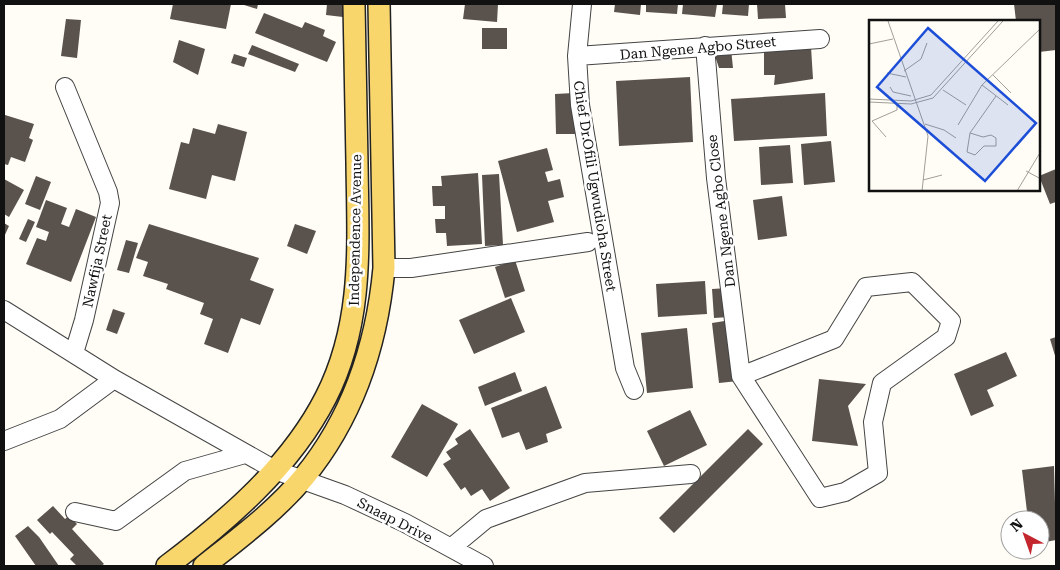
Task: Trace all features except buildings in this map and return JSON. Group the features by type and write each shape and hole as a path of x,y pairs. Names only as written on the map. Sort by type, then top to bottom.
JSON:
{"main road":[{"name":"Independence Avenue","path":"167,566 230,515 275,470 297,443 326,398 344,352 357,296 358,200 354,4"},
{"name":"Independence Avenue","path":"204,566 257,521 303,478 340,425 367,362 380,305 384,268 379,4"}],"street":[{"name":"Chief Dr.Ofili Ugwudioha Street","path":"582,4 577,56 580,105 625,368 634,390"},
{"name":"Dan Ngene Agbo Street","path":"577,56 637,54 705,46 820,39"},
{"name":"Dan Ngene Agbo Close","path":"705,46 716,178 741,376"},
{"name":"Nawfija Street","path":"65,87 108,192 110,203 84,320 74,353"},
{"path":"384,268 411,268 588,242"},
{"path":"912,282 951,321 946,337 882,383 873,422 878,473 845,492 820,498 741,376 834,338 866,287 912,282"},
{"path":"4,310 114,379 275,470"},
{"path":"4,441 60,419 114,379"},
{"path":"75,512 116,521 186,471 245,454"},
{"name":"Snaap Drive","path":"275,470 303,478 345,495 405,523 484,566"},
{"path":"451,548 486,520 584,483 690,474"}]}
